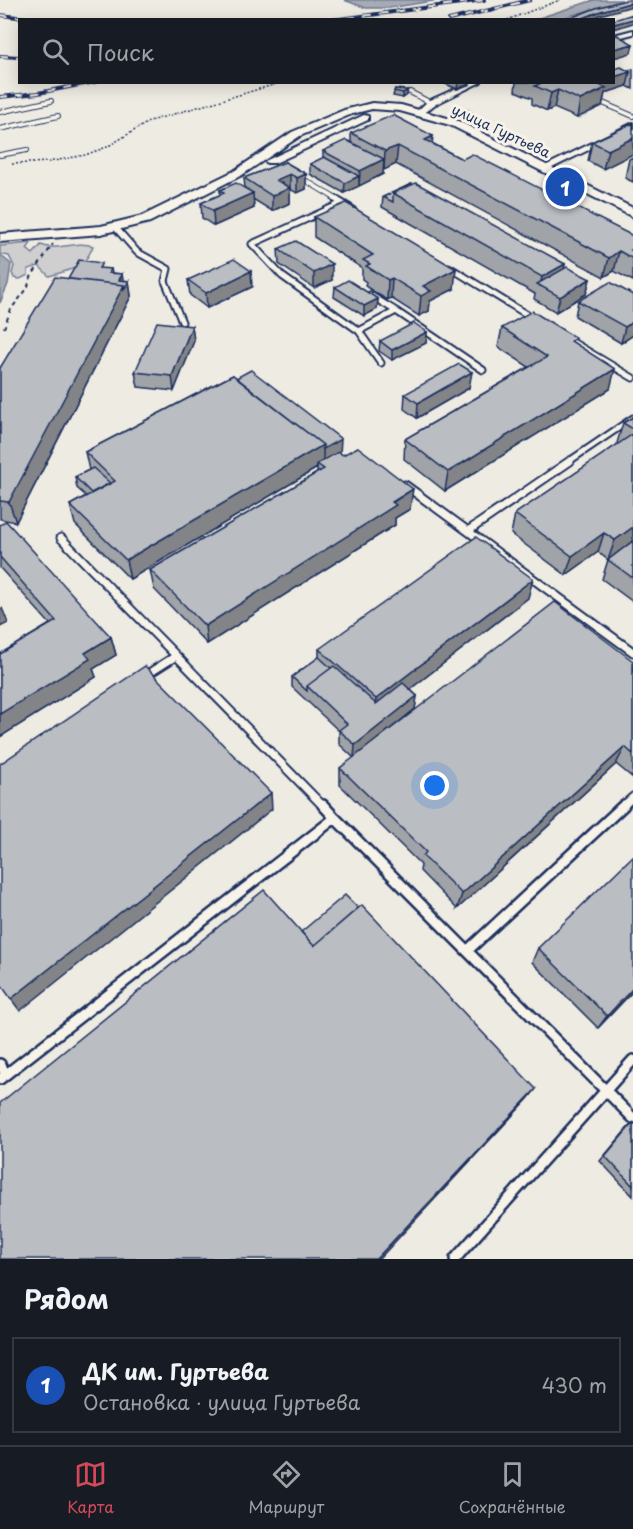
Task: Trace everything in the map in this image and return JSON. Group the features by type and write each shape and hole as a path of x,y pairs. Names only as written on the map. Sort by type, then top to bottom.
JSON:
{"main road":[{"path":"0,238 115,227 162,213 254,164 296,134 348,112 372,106 401,108 418,113"},
{"path":"219,184 277,163 372,115 418,113"},
{"name":"улица Гуртьева","path":"418,113 454,123 633,213"}],"street":[{"path":"615,37 633,32"},
{"path":"418,113 431,102 473,84"},
{"path":"545,168 633,124"}],"lane":[{"path":"410,92 431,102"},
{"path":"594,99 633,116"},
{"path":"0,112 51,101"},
{"path":"0,129 58,116"},
{"path":"0,155 27,150"},
{"path":"292,172 362,215"},
{"path":"342,202 252,244 282,276 359,331 381,363"},
{"path":"115,227 137,252 168,269 165,281 182,322"},
{"path":"442,263 543,324"},
{"path":"363,291 483,370"},
{"path":"359,331 396,311"},
{"path":"563,336 633,378"},
{"path":"468,531 633,418"},
{"path":"395,478 633,652"},
{"path":"61,538 633,1118"},
{"path":"137,680 176,656"},
{"path":"467,951 633,797"},
{"path":"0,1064 3,1077 335,818"},
{"path":"454,1259 633,1060"}],"path":[{"path":"512,18 560,0"},
{"path":"12,164 44,162 93,153 104,148 128,130 149,121 243,96 277,84"},
{"path":"4,328 11,309 27,289 31,277 50,248"}],"shaded area":[{"path":"344,0 439,0 389,8 366,8"},
{"path":"594,0 622,0 563,18 539,18"},
{"path":"31,243 27,249 33,254 41,245 47,247 80,244 93,246 86,260 71,270 49,276 39,266 28,269 28,275 20,279 14,278 12,273 14,266 9,256 0,254 0,246"},
{"path":"0,255 11,264 8,284 0,303"}],"building":[{"path":"633,0 633,2 583,18 570,18 596,8"},
{"path":"633,14 633,19 615,24 615,20"},
{"path":"617,35 633,44 615,49 615,36"},
{"path":"621,67 630,72 615,77 615,69"},
{"path":"539,84 597,84 606,88 580,100 558,90 551,93 535,86"},
{"path":"395,89 407,90 403,93 394,91"},
{"path":"466,109 473,113 468,115 460,112"},
{"path":"393,115 433,136 425,140 458,157 463,159 472,154 633,236 633,249 631,250 633,259 619,251 609,258 398,146 385,151 351,133"},
{"path":"633,123 633,138 608,150 592,142"},
{"path":"346,140 384,159 360,171 323,151"},
{"path":"324,157 359,176 345,183 310,164"},
{"path":"285,162 306,174 297,178 290,174 276,180 290,188 272,196 244,178"},
{"path":"236,183 253,193 213,211 201,203 224,193 220,190"},
{"path":"416,183 565,264 542,277 393,193"},
{"path":"412,184 393,193 393,202 383,197"},
{"path":"346,203 456,269 423,286 431,291 421,296 392,278 388,280 366,266 370,264 363,260 373,255 314,217"},
{"path":"296,241 332,264 314,273 278,249"},
{"path":"234,259 251,271 206,293 188,280"},
{"path":"79,260 102,263 99,268 111,269 109,273 122,274 119,280 129,281 124,289 124,285 68,279"},
{"path":"567,267 590,279 560,297 537,284"},
{"path":"55,277 124,285 9,502 0,501 0,368"},
{"path":"348,280 378,299 364,306 335,287"},
{"path":"610,282 633,295 633,322 625,327 578,301"},
{"path":"532,311 576,338 571,341 615,369 448,472 405,439 547,357 502,328"},
{"path":"157,322 192,326 172,376 135,372"},
{"path":"414,323 427,332 392,350 380,341"},
{"path":"459,364 472,372 418,403 405,394"},
{"path":"251,370 341,439 323,449 323,445 236,378"},
{"path":"233,375 323,445 126,560 70,505 115,481 85,452"},
{"path":"633,417 633,429 623,423"},
{"path":"633,434 633,527 615,540 604,533 572,556 515,514"},
{"path":"358,447 413,489 392,502 396,505 205,626 150,570 324,469 317,464 338,452 343,455"},
{"path":"93,468 110,483 91,493 75,477"},
{"path":"6,521 111,637 85,653 90,659 0,714 0,654 56,621 0,557 0,525"},
{"path":"476,537 533,579 376,699 319,649"},
{"path":"633,541 633,578 608,560"},
{"path":"555,602 633,661 633,754 625,747 462,894 423,856 426,852 340,768"},
{"path":"319,657 331,668 307,686 307,691 292,677"},
{"path":"145,666 271,793 11,999 0,983 0,764"},
{"path":"334,666 376,704 403,683 417,696 355,745 339,730 347,724 307,686"},
{"path":"633,856 633,988 607,1016 538,948"},
{"path":"264,890 314,946 362,905 536,1089 376,1259 0,1259 0,1103"},
{"path":"345,895 358,908 314,946 301,932"},
{"path":"633,1123 633,1186 605,1156"}],"railway":[{"path":"347,18 484,0"},
{"path":"457,18 530,0"},
{"path":"0,15 26,18"},
{"path":"0,56 18,57"},
{"path":"0,97 38,93 85,84"}],"place":[{"name":"ДК им. Гуртьева","path":"565,187"}]}
